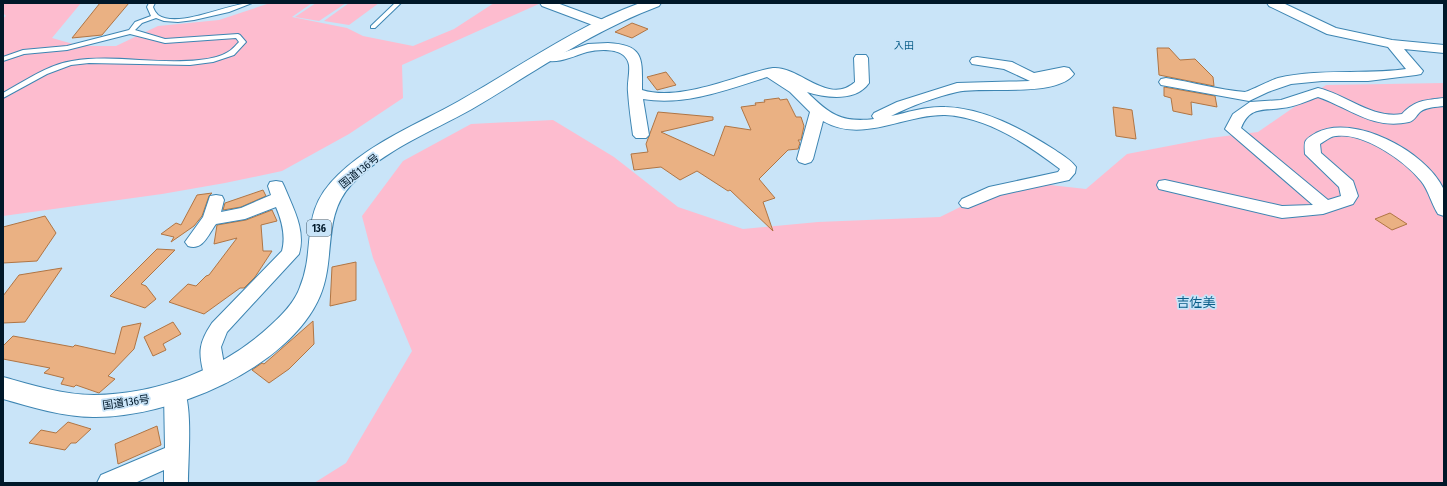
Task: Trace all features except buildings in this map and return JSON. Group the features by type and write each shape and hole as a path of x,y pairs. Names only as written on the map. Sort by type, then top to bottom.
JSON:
{"highway":[{"name":"国道136号","path":"3,388 52,401 94,406 141,401 175,393 234,366 264,346 284,329 306,299 314,284 318,261 318,233 325,208 334,191 348,177 372,158 408,136 602,24 654,3"}],"street":[{"path":"546,3 602,24"},
{"path":"1274,3 1332,31 1392,44 1444,49"},
{"path":"1325,206 1233,129 1238,117 1252,101 1259,89 1296,78 1368,77 1399,75 1416,71 1392,44"},
{"path":"547,57 564,57 586,48 598,47 624,49 631,54 635,62 635,92 641,135"},
{"path":"635,92 655,96 707,91 769,73 778,72 787,75 808,88 833,92 848,92 858,87 862,83 863,72 861,58"},
{"path":"864,124 902,105 957,87 1029,85 1051,82 1066,74 1064,71 1032,77 1007,65 993,61 978,61"},
{"path":"769,73 796,89 818,111 836,122 864,124 888,122 928,112 943,111 979,117 1008,128 1053,155 1068,167 1067,173 1062,176 995,191 968,203"},
{"path":"1166,82 1252,101 1282,104 1318,92 1333,97 1375,118 1394,120 1406,118 1416,108 1427,104 1444,102"},
{"path":"805,159 818,111"},
{"path":"1165,185 1282,212 1317,210 1346,200 1350,196 1347,185 1313,154 1312,142 1334,131 1340,131 1363,134 1377,140 1395,152 1416,168 1433,186 1444,210"},
{"path":"211,218 223,218 243,214 278,192 292,227 294,246 290,254 219,328 211,347 215,376"},
{"path":"194,242 211,218 216,200"},
{"path":"174,481 176,454 175,393"},
{"path":"109,483 176,454"}],"lane":[{"path":"152,3 150,13 154,17"},
{"path":"132,31 132,27 137,23 154,17 175,20 190,19 226,12 249,3"},
{"path":"373,26 398,3"},
{"path":"3,59 23,52 67,48 132,31 165,41 238,36 243,42 235,52 228,56 209,62 186,63 89,60 72,62 46,72 3,96"}],"shaded area":[{"path":"4,3 81,3 52,38 80,46 116,46 158,26 219,20 270,3 312,3 292,17 347,28 363,36 413,46 454,29 494,3 541,3 402,65 403,98 349,134 282,171 162,194 3,216 3,18 6,16 3,13"},
{"path":"316,3 346,3 319,21 295,17"},
{"path":"349,3 379,3 349,25 324,21"},
{"path":"1444,83 1444,483 314,483 346,463 412,351 373,258 362,216 403,161 471,124 553,120 614,157 678,207 743,229 818,222 940,217 1013,181 1086,189 1127,154 1210,138 1258,132 1326,85"}],"district":[{"name":"入田","path":"904,45"},
{"name":"吉佐美","path":"1196,302"}]}
